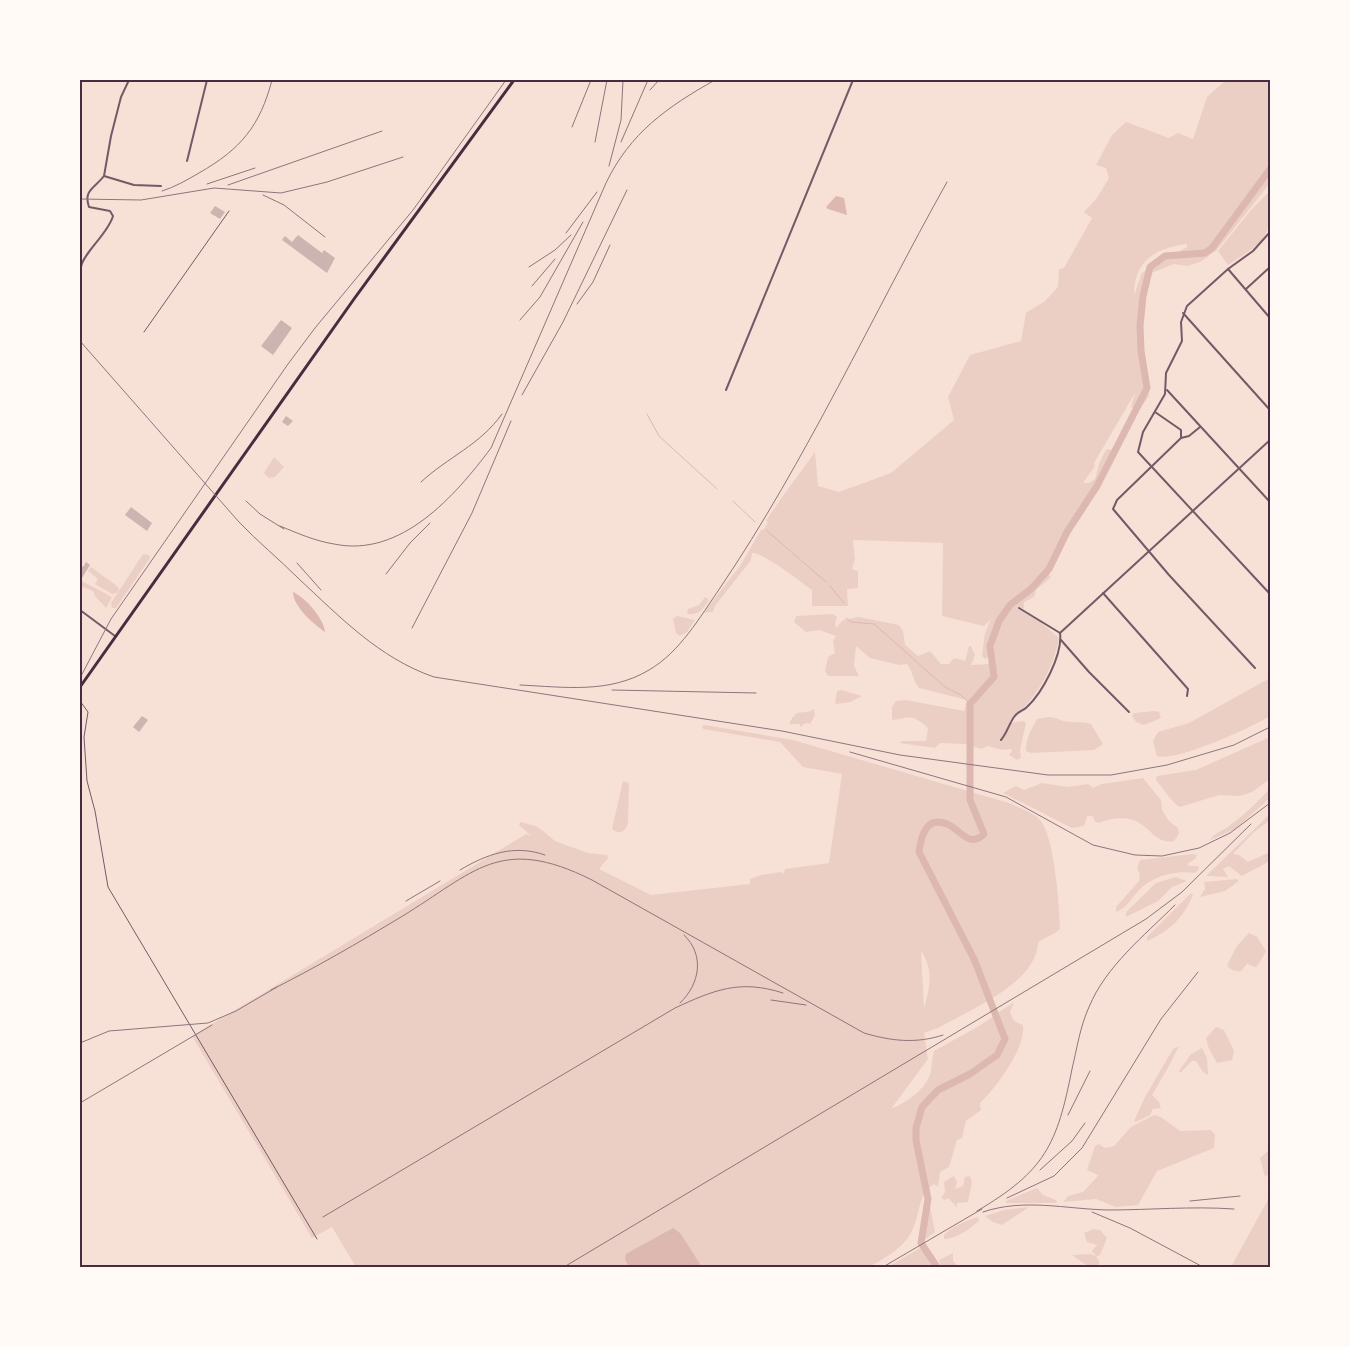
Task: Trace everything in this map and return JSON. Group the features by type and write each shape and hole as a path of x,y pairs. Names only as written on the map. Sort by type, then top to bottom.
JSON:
{"main road":[{"path":"80,687 150,591 314,356 514,80"}],"street":[{"path":"82,267 84,258 111,223 112,216 110,211 89,207 87,195 91,187 104,176 111,136 121,97 129,80"},
{"path":"187,161 207,80"},
{"path":"726,390 853,80"},
{"path":"104,176 134,185 161,186"},
{"path":"1270,232 1253,251 1228,269 1187,306 1183,313 1182,341 1168,366 1166,389 1143,432 1138,452 1194,510 1270,594"},
{"path":"1246,289 1270,267"},
{"path":"1228,269 1270,318"},
{"path":"1183,313 1270,410"},
{"path":"1166,389 1270,502"},
{"path":"1154,412 1181,430 1181,438"},
{"path":"1201,426 1193,434 1181,438 1117,500 1113,506 1114,511 1148,552 1254,668"},
{"path":"1060,634 1270,440"},
{"path":"1103,593 1188,689 1187,696"},
{"path":"1001,740 1013,718 1026,708 1041,690 1061,640 1060,634 1019,608"},
{"path":"80,610 117,637"},
{"path":"1061,640 1089,672 1129,712"}],"lane":[{"path":"144,332 229,211"},
{"path":"80,701 88,712 84,737 87,781 95,811 108,887 317,1238"}],"shaded area":[{"path":"1226,80 1270,80 1270,183 1217,250 1200,262 1187,266 1174,264 1151,273 1143,308 1142,333 1142,370 1149,396 1138,412 1131,407 1135,393 1094,463 1095,466 1083,483 1089,483 1095,479 1100,461 1106,450 1111,449 1113,455 1049,569 1048,573 1051,577 1036,590 1034,597 1024,602 1024,608 1019,609 1040,622 1059,638 1055,655 1043,681 1025,707 1009,723 1024,721 1026,723 1020,750 1021,758 1017,760 1009,755 1012,751 1011,749 1002,750 988,746 981,749 965,744 940,743 935,748 900,743 902,741 926,741 928,728 914,718 892,720 892,707 896,701 906,700 964,711 967,700 919,688 907,664 899,665 870,658 856,646 854,666 859,676 828,676 825,671 828,657 835,653 833,641 836,636 819,630 806,632 794,622 796,616 833,614 837,617 836,628 843,620 859,617 899,625 903,631 905,645 918,656 930,651 941,664 949,664 954,658 965,661 969,646 971,646 975,655 971,665 990,664 994,661 996,636 1007,614 996,627 992,638 990,655 985,659 982,656 985,633 991,619 984,626 942,616 943,543 853,540 855,559 852,569 858,571 858,588 847,589 848,606 812,606 812,590 773,562 752,553 751,560 715,606 713,612 703,613 740,566 761,530 764,529 768,522 766,521 815,452 818,486 839,492 891,473 954,420 948,397 970,355 1021,341 1026,313 1045,301 1058,287 1059,269 1064,268 1092,218 1084,212 1097,198 1109,178 1106,168 1096,165 1112,135 1126,122 1169,138 1178,133 1193,139 1207,97","holes":["1187,244 1187,247 1142,273 1134,295 1138,273 1149,258 1176,246"]},
{"path":"1270,191 1268,229 1259,243 1228,265 1218,251 1251,210"},
{"path":"836,196 844,198 847,215 826,207"},
{"path":"274,457 284,467 275,477 269,478 264,473"},
{"path":"143,554 149,555 150,558 116,608 112,608 111,603"},
{"path":"91,567 117,586 119,589 117,593 112,594 95,584 98,579 88,571"},
{"path":"80,580 112,597 106,608 93,591 80,586"},
{"path":"293,592 314,609 325,632 300,609"},
{"path":"705,597 709,600 700,611 695,614 687,614 688,609 699,605"},
{"path":"677,616 695,620 687,632 680,636 676,633 673,619"},
{"path":"1270,678 1270,716 1214,743 1166,757 1157,756 1153,741 1158,732 1189,723"},
{"path":"841,690 862,696 850,702 835,704 837,691"},
{"path":"814,709 815,715 810,724 805,723 801,727 799,724 789,724 797,713"},
{"path":"1159,712 1161,718 1144,725 1136,722 1132,716 1134,713"},
{"path":"1048,717 1066,722 1091,724 1103,744 1094,750 1031,753 1026,751 1028,738 1037,719"},
{"path":"702,726 793,740 1009,803 1034,815 1045,828 1055,872 1060,929 1038,943 1034,958 1026,971 1014,983 983,1004 938,1028 924,1033 928,1059 891,1109 910,1099 925,1084 931,1071 934,1051 979,1026 1014,1002 1010,1012 1014,1021 1023,1025 1020,1045 1009,1067 980,1103 981,1110 966,1121 962,1138 957,1140 949,1167 940,1172 938,1187 934,1184 925,1192 916,1221 907,1239 889,1255 869,1267 356,1267 332,1227 312,1238 192,1036 526,834 531,836 519,825 521,822 538,827 555,841 588,853 607,855 608,858 599,869 651,895 750,884 750,879 761,875 782,872 783,875 785,869 829,863 842,774 803,767 780,742 703,729","holes":["921,951 925,958 930,979 924,1008"]},
{"path":"1270,737 1270,779 1252,792 1240,796 1219,795 1180,807 1156,780 1157,776 1196,770"},
{"path":"1143,778 1161,800 1162,810 1169,821 1178,828 1179,834 1174,841 1164,841 1136,821 1125,818 1098,823 1094,820 1093,816 1087,816 1084,826 1072,828 1003,793 1016,786 1024,790 1042,783 1068,787 1088,784 1093,788 1102,784"},
{"path":"623,781 629,783 628,822 625,830 618,832 612,829"},
{"path":"1270,788 1270,798 1235,829 1210,840 1245,813"},
{"path":"1270,814 1270,820 1253,833 1233,854 1239,855 1248,862 1270,852 1270,861 1242,876 1229,866 1223,869 1228,877 1206,876"},
{"path":"1197,855 1195,859 1187,864 1198,866 1199,869 1195,873 1174,873 1154,879 1142,887 1127,904 1116,912 1116,907 1139,881 1140,874 1137,868 1140,860"},
{"path":"1176,877 1187,881 1172,887 1158,901 1126,917 1126,912 1156,883"},
{"path":"1236,879 1239,881 1225,891 1200,897 1205,889 1204,882"},
{"path":"1191,893 1193,895 1189,903 1175,923 1147,941 1147,937"},
{"path":"1249,933 1257,937 1266,951 1255,967 1247,964 1241,971 1233,970 1227,965 1237,946"},
{"path":"1216,1027 1224,1030 1234,1051 1232,1060 1217,1063 1209,1049 1206,1038"},
{"path":"1179,1046 1152,1095 1159,1102 1161,1108 1153,1109 1150,1115 1136,1122 1134,1121 1145,1097 1173,1049"},
{"path":"1202,1048 1207,1058 1208,1075 1203,1072 1196,1061 1192,1061 1180,1073 1179,1071 1191,1054"},
{"path":"1154,1115 1161,1117 1180,1131 1211,1130 1215,1135 1214,1148 1157,1171 1138,1205 1116,1207 1096,1199 1063,1202 1068,1196 1083,1192 1097,1177 1098,1175 1087,1170 1095,1146 1099,1144 1105,1148 1114,1146 1131,1127"},
{"path":"1270,1149 1270,1173 1265,1177 1260,1158"},
{"path":"954,1176 957,1182 955,1189 963,1186 965,1177 970,1176 972,1182 968,1202 957,1203 957,1207 948,1198 945,1200 941,1198 945,1192 944,1182"},
{"path":"1037,1188 1043,1195 1056,1200 1057,1203 1006,1203 1006,1201"},
{"path":"1270,1196 1270,1267 1231,1267"},
{"path":"928,1207 930,1207 935,1232 924,1240 924,1219"},
{"path":"1029,1207 1002,1225 993,1222 985,1216 1004,1210"},
{"path":"978,1217 979,1221 967,1230 949,1239 944,1239 944,1235 952,1229"},
{"path":"673,1228 680,1233 702,1267 629,1267 625,1259 626,1254"},
{"path":"1093,1229 1100,1230 1107,1238 1100,1255 1096,1257 1099,1261 1099,1267 1089,1267 1072,1255 1090,1254 1096,1256 1092,1251 1097,1245 1087,1242 1084,1233"},
{"path":"920,1248 935,1267 888,1267"},
{"path":"953,1253 953,1261 959,1267 941,1267 939,1260"}],"building":[{"path":"215,206 225,212 220,219 210,213"},
{"path":"298,235 322,253 324,250 335,258 327,273 282,240 285,236 292,242"},
{"path":"281,320 292,328 273,355 261,346"},
{"path":"286,416 293,421 288,426 282,422"},
{"path":"131,507 152,523 147,531 125,515"},
{"path":"86,562 90,565 80,581 80,565 83,567"},
{"path":"142,716 148,720 139,732 133,727"}],"waterway":[{"path":"937,1267 921,1243 928,1199 916,1140 916,1128 922,1107 938,1090 970,1074 997,1055 1005,1039 974,959 919,852 921,840 929,825 940,822 952,826 969,839 979,838 984,834 970,800 970,704 994,677 990,646 999,621 1010,605 1031,589 1049,569 1067,532 1097,486 1147,388 1141,351 1140,326 1143,296 1150,267 1165,256 1205,253 1212,248 1270,169"},
{"path":"647,414 659,436 717,489"},
{"path":"733,501 755,522"},
{"path":"766,530 826,582"},
{"path":"830,586 844,603"},
{"path":"846,618 851,622 874,624 945,687 961,695 970,704"}],"tram line":[{"path":"80,678 111,619 288,364 315,328 413,210 506,80"}],"railway":[{"path":"162,191 214,164 247,135 261,111 272,80"},
{"path":"572,127 591,80"},
{"path":"595,142 607,80"},
{"path":"609,166 621,120 623,80"},
{"path":"621,142 648,80"},
{"path":"650,90 659,80"},
{"path":"280,526 327,543 359,546 382,542 404,532 424,519 461,485 491,448 606,183 616,165 626,150 652,123 681,100 715,80"},
{"path":"228,185 382,131"},
{"path":"80,199 141,200 214,188 281,193 327,182 403,157"},
{"path":"207,184 255,168"},
{"path":"520,685 586,687 618,683 634,678 649,670 680,644 720,588 781,490 838,388 947,182"},
{"path":"522,395 563,322 627,190"},
{"path":"566,233 597,192"},
{"path":"263,195 284,205 325,237"},
{"path":"520,320 540,297 583,222"},
{"path":"529,267 555,250 571,235"},
{"path":"577,304 593,282 610,245"},
{"path":"532,286 555,259"},
{"path":"80,341 254,537 361,635 395,659 434,677 782,731 900,755 1048,775 1111,775 1167,765 1234,745 1270,727"},
{"path":"421,482 474,443 502,414"},
{"path":"412,628 472,513 511,421"},
{"path":"246,501 260,514 284,529"},
{"path":"386,574 410,543 430,523"},
{"path":"297,563 321,590"},
{"path":"612,690 756,693"},
{"path":"850,752 1006,797 1093,845 1135,855 1162,856 1199,848 1230,833 1270,803"},
{"path":"564,1267 1146,919 1182,892 1251,824"},
{"path":"460,870 480,859 501,852 522,850 545,855"},
{"path":"271,990 369,936 470,873 490,864 511,860 534,860 560,867 592,880 864,1033 903,1040 923,1040 943,1035"},
{"path":"406,901 440,881"},
{"path":"977,1211 1018,1183 1033,1169 1044,1154 1060,1118 1081,1030 1096,992 1127,952 1175,905"},
{"path":"680,1003 692,987 697,969 695,951 684,935"},
{"path":"1007,1198 1054,1176 1082,1148 1161,1019 1198,972"},
{"path":"80,1043 109,1031 208,1023 236,1011 277,987"},
{"path":"323,1217 675,1008 702,996 728,988 753,987 783,993"},
{"path":"771,1000 806,1005"},
{"path":"80,1103 212,1025"},
{"path":"1068,1115 1090,1071"},
{"path":"1040,1170 1072,1141 1085,1123"},
{"path":"1190,1201 1240,1196"},
{"path":"983,1212 998,1208 1029,1205 1108,1210 1234,1209"},
{"path":"883,1267 982,1209"},
{"path":"1092,1212 1130,1228 1203,1267"}]}
